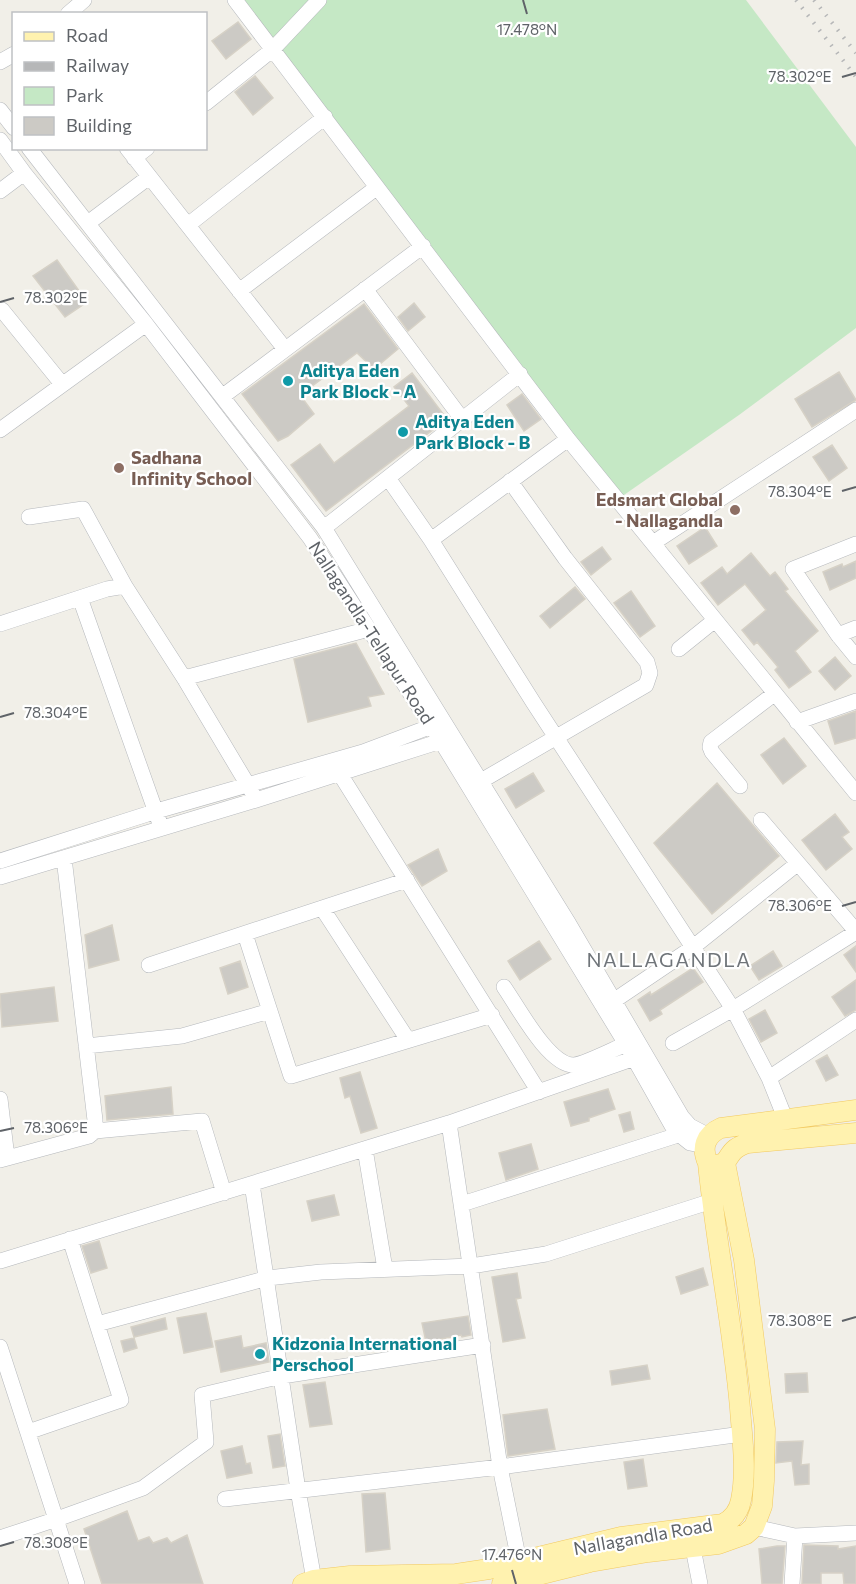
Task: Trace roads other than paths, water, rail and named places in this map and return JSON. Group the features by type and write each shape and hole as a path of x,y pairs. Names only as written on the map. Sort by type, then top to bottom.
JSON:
{"main road":[{"path":"754,1527 763,1498 765,1429 744,1260 712,1152 714,1131 730,1126 856,1110"},
{"path":"712,1152 731,1151 748,1143 856,1133"},
{"name":"Nallagandla Road","path":"309,1582 350,1576 456,1574 489,1569 621,1537 723,1524 735,1515 741,1501 742,1434 735,1351 712,1201 712,1152"},
{"name":"Nallagandla Road","path":"502,1584 590,1562 648,1552 693,1548 735,1539 754,1527"}],"street":[{"path":"70,12 84,0"},
{"path":"235,0 567,439 797,722 855,789"},
{"path":"207,102 272,50 319,0"},
{"path":"0,110 12,125"},
{"path":"188,225 325,117"},
{"name":"Nallagandla-Tellapur Road","path":"0,140 146,324 310,538 564,928 615,1000 682,1117 712,1152"},
{"name":"Nallagandla-Tellapur Road","path":"31,150 324,528 481,781 678,1135"},
{"path":"130,153 285,348"},
{"path":"0,190 24,173"},
{"path":"88,224 149,177"},
{"path":"239,291 376,188"},
{"path":"223,396 423,246"},
{"path":"365,289 462,419"},
{"path":"1,310 62,384"},
{"path":"0,430 146,324"},
{"path":"324,528 520,374"},
{"path":"653,543 856,410"},
{"path":"431,540 567,439"},
{"path":"388,478 431,540 733,1009 769,1078 785,1118"},
{"path":"481,781 646,685 650,673 650,666 565,558 510,481"},
{"path":"29,517 83,509 125,586 249,784 256,800"},
{"path":"856,544 793,569 838,635 856,657"},
{"path":"0,624 125,586"},
{"path":"80,598 162,827"},
{"path":"679,649 715,620"},
{"path":"838,635 856,628"},
{"path":"184,678 369,629"},
{"path":"740,786 712,752 711,742 774,693"},
{"path":"797,722 856,701"},
{"path":"0,861 249,784 363,752 432,726"},
{"path":"0,877 256,800 441,741"},
{"path":"340,774 539,1092"},
{"path":"673,1043 733,1009 856,931 761,820"},
{"path":"64,858 95,1120 94,1131"},
{"path":"615,1000 692,948 797,864"},
{"path":"149,965 406,880"},
{"path":"322,908 408,1040"},
{"path":"245,934 291,1076 492,1015"},
{"path":"504,987 550,1053 563,1064 576,1065 626,1044"},
{"path":"86,1046 182,1036 270,1011"},
{"path":"769,1078 856,1020"},
{"path":"0,1261 449,1123 635,1059"},
{"path":"0,1099 4,1159 89,1136 94,1131 202,1121 224,1193"},
{"path":"449,1123 500,1467 519,1561"},
{"path":"462,1204 678,1135 712,1152"},
{"path":"365,1149 385,1269"},
{"path":"252,1184 268,1278 309,1582"},
{"path":"97,1324 268,1278 321,1272 471,1266 546,1254 712,1201"},
{"path":"28,1432 121,1400 70,1239"},
{"path":"0,1538 143,1488 206,1442 202,1395 282,1376 483,1345"},
{"path":"0,1347 77,1584"},
{"path":"225,1499 500,1467 742,1434"},
{"path":"754,1527 795,1536 856,1533"},
{"path":"792,1584 795,1536"},
{"path":"693,1548 700,1584"}],"railway":[{"path":"796,0 856,77"},
{"path":"814,0 856,53"}],"place":[{"name":"Aditya Eden Park Block - A","path":"288,381"},
{"name":"Aditya Eden Park Block - B","path":"403,432"},
{"name":"Sadhana Infinity School","path":"119,468"},
{"name":"Edsmart Global - Nallagandla","path":"735,510"},
{"name":"Kidzonia International Perschool","path":"260,1354"}],"district":[{"name":"NALLAGANDLA","path":"669,960"}]}
